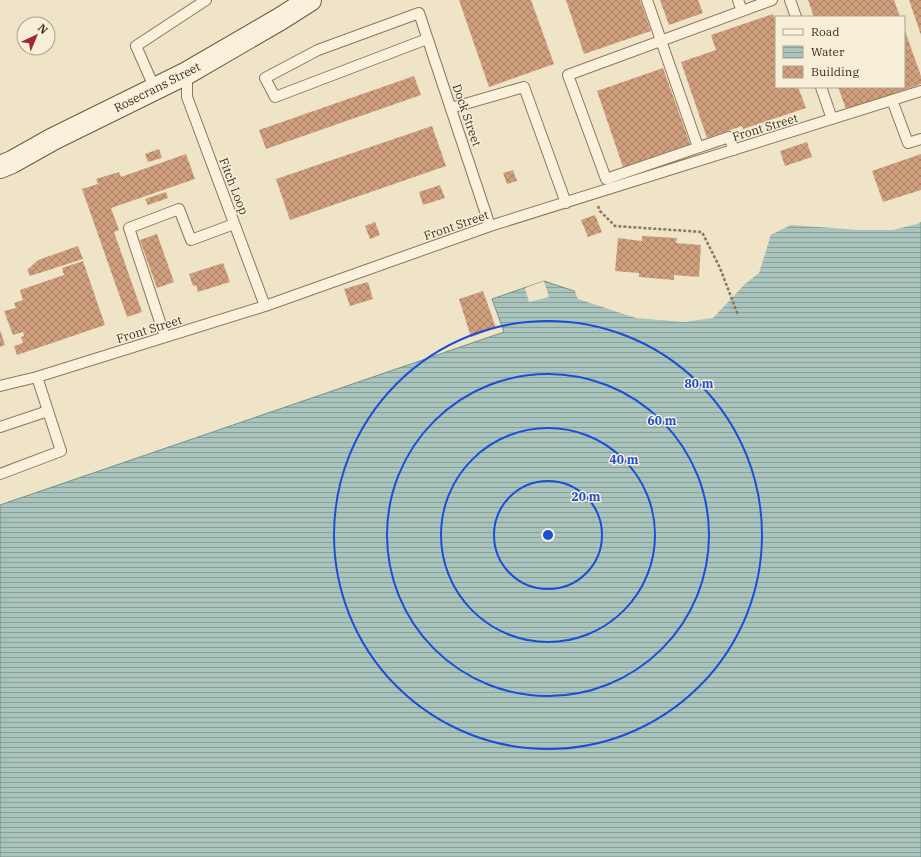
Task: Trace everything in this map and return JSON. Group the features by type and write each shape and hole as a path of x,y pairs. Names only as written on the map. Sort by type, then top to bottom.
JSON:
{"street":[{"name":"Rosecrans Street","path":"4,168 53,139 187,73 310,0"}],"lane":[{"path":"155,88 136,46 206,0"},
{"path":"647,0 698,147"},
{"path":"738,0 742,11"},
{"path":"734,150 729,137 606,179 568,75 772,0"},
{"path":"790,0 796,16"},
{"name":"Dock Street","path":"428,39 275,97 265,78 318,50 419,13 428,39 490,226"},
{"name":"Fitch Loop","path":"187,73 187,97 265,306"},
{"path":"451,108 524,87 566,203"},
{"path":"821,88 832,119"},
{"name":"Front Street","path":"0,386 37,377 265,306 490,226 921,91"},
{"path":"892,100 908,144 921,139"},
{"path":"165,337 129,228 179,209 191,240 234,224"},
{"path":"0,474 61,451 37,377"},
{"path":"0,427 48,411"}],"path":[{"path":"598,205 600,211 614,226 702,232 720,268 738,315"}],"water":[{"path":"921,206 921,857 0,857 0,505 504,332 492,299 544,281 586,295 703,309 755,275 771,235 791,224 868,221"}],"pier":[{"path":"921,204 921,222 893,230 859,230 791,225 771,235 759,273 745,284 713,318 684,322 636,318 578,299 574,289 587,293 702,307 754,274 769,233 790,223 868,219"},
{"path":"544,281 549,297 529,302 525,288"}],"building":[{"path":"459,0 531,0 554,64 489,87"},
{"path":"566,0 640,0 651,31 584,54"},
{"path":"660,0 698,0 703,13 669,25"},
{"path":"808,0 894,0 900,16 814,16"},
{"path":"909,0 921,0 921,35"},
{"path":"773,14 775,19 775,88 798,88 806,108 743,129 742,126 707,138 681,62 716,50 711,35"},
{"path":"905,31 921,76 921,84 889,95 890,98 881,100 881,98 846,109 838,88 905,88"},
{"path":"663,68 690,144 623,167 597,91"},
{"path":"414,76 421,95 266,149 259,130"},
{"path":"432,126 446,166 290,220 276,179"},
{"path":"807,142 812,157 785,166 780,151"},
{"path":"159,149 162,158 148,162 145,154"},
{"path":"186,154 195,179 111,208 119,230 114,232 142,312 127,317 82,189 98,184 96,179 119,172 121,177"},
{"path":"921,154 921,190 883,202 872,171"},
{"path":"513,170 517,181 507,184 503,173"},
{"path":"440,185 445,198 423,205 419,192"},
{"path":"166,192 168,198 148,205 145,199"},
{"path":"595,215 602,232 588,237 581,220"},
{"path":"375,222 380,235 370,239 365,226"},
{"path":"157,234 174,282 157,288 140,240"},
{"path":"642,236 677,238 676,243 701,245 699,277 674,275 674,280 639,277 639,273 615,271 618,238 642,241"},
{"path":"78,246 83,259 30,276 27,270 38,260"},
{"path":"83,261 105,325 17,355 14,346 23,343 21,337 24,336 23,332 13,335 4,311 16,308 14,303 23,300 20,290 64,275 62,268"},
{"path":"223,263 230,282 198,292 196,285 193,286 189,274"},
{"path":"368,282 373,299 350,306 344,289"},
{"path":"483,291 496,328 471,337 459,299"},
{"path":"0,330 5,345 0,347"}]}
